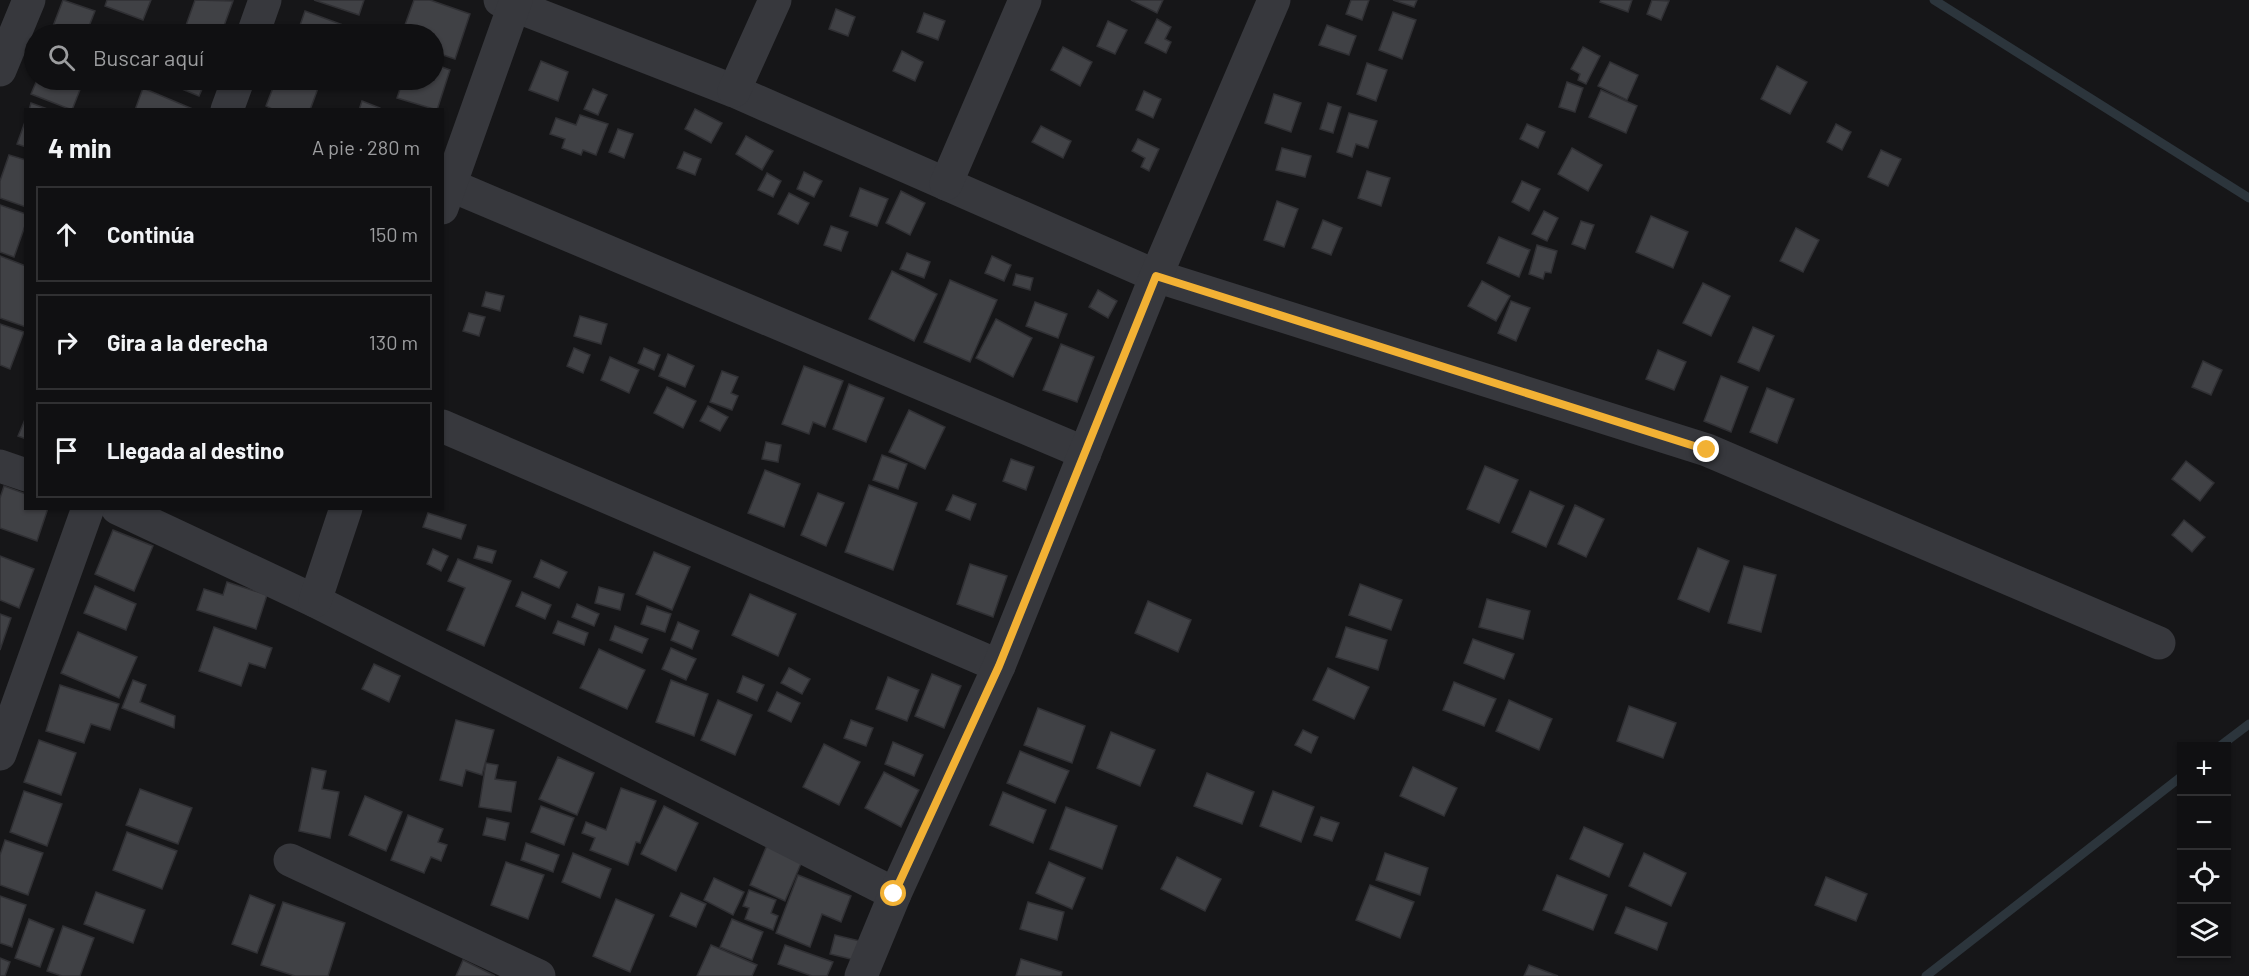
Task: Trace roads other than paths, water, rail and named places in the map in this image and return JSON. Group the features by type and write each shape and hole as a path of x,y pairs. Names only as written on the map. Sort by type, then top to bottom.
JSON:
{"street":[{"path":"0,70 29,0"},
{"path":"257,24 265,0"},
{"path":"734,91 775,0"},
{"path":"946,184 1025,0"},
{"path":"861,976 894,894 999,666 1156,276 1274,0"},
{"path":"1085,453 446,196 510,2 734,91 1156,276 1707,450 2158,643"},
{"path":"228,108 234,90"},
{"path":"444,427 999,666"},
{"path":"0,466 24,473"},
{"path":"0,754 87,510"},
{"path":"121,510 315,601 894,894"},
{"path":"315,601 345,510"},
{"path":"290,860 539,976"}],"waterway":[{"path":"1934,0 2249,198"},
{"path":"2225,742 2249,724"},
{"path":"1926,976 2177,780"}]}
